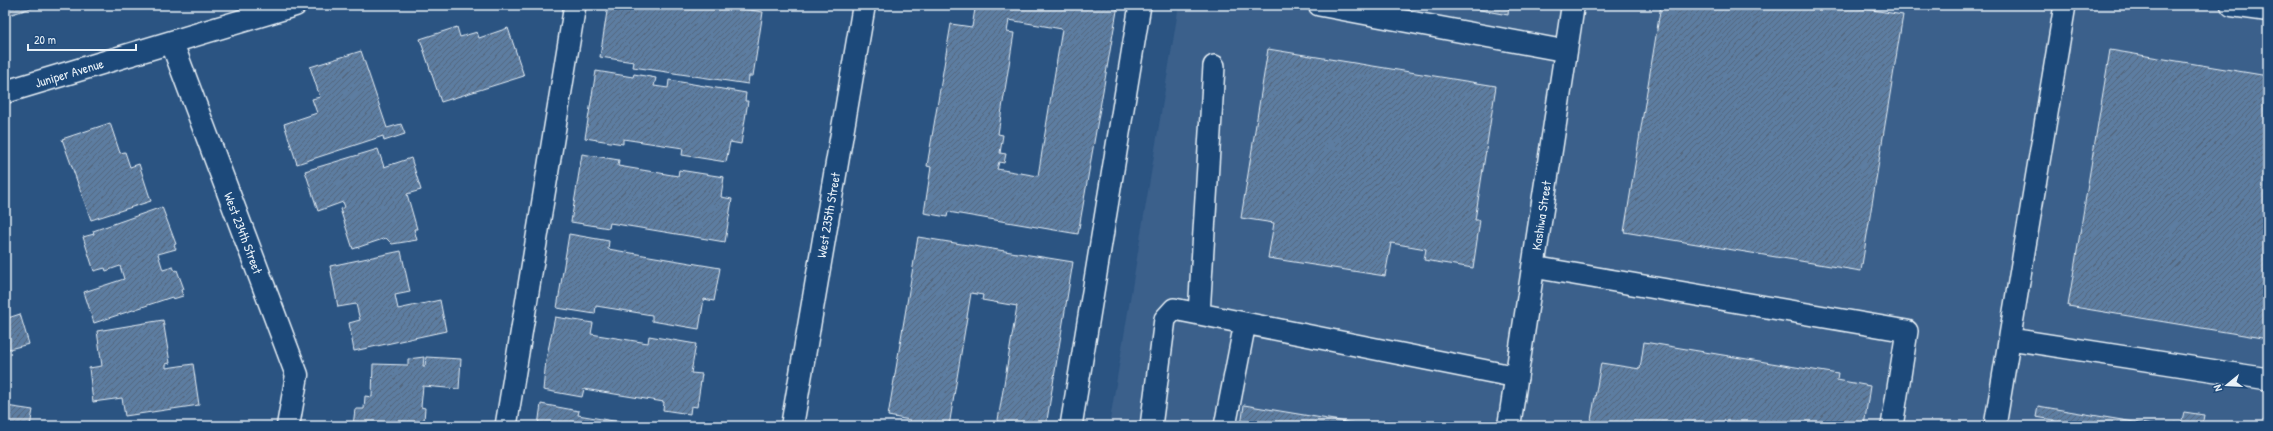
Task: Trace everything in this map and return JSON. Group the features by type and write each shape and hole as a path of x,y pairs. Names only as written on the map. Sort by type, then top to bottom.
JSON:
{"street":[{"name":"Juniper Avenue","path":"5,92 295,5"},
{"name":"West 235th Street","path":"792,426 864,5"},
{"name":"Kashiwa Street","path":"1509,426 1573,5"},
{"path":"2232,5 2268,10"},
{"name":"West 234th Street","path":"172,43 297,375 288,426"}],"lane":[{"path":"506,426 575,5"},
{"path":"1071,426 1140,5"},
{"path":"1319,5 1566,51"},
{"path":"1995,426 2065,5"},
{"path":"1199,314 1214,66"},
{"path":"1533,267 1907,331 1892,426"},
{"path":"1151,426 1165,319 1174,310 1517,377"},
{"path":"1225,426 1245,323"},
{"path":"2010,339 2268,379"}],"shaded area":[{"path":"1179,5 2268,5 2268,426 1109,426"}],"building":[{"path":"6,5 41,5 9,15"},
{"path":"608,5 719,5 763,12 753,76 749,76 748,84 633,67 634,62 600,57"},
{"path":"954,5 1118,5 1078,234 948,212 947,217 924,213 931,167 927,166 951,24 972,27 975,9","holes":["1009,20 1062,29 1038,176 997,169 999,162 1004,163 1006,154 1000,153 1003,135 998,134 1014,33 1007,32"]},
{"path":"1453,5 1509,5 1508,15"},
{"path":"1661,5 1842,5 1903,15 1861,271 1624,232"},
{"path":"457,27 460,37 477,32 479,38 508,28 524,76 441,102 420,39"},
{"path":"1268,49 1496,86 1475,220 1480,220 1473,268 1424,260 1426,249 1391,243 1385,276 1268,258 1274,223 1241,218"},
{"path":"2110,50 2268,76 2268,339 2068,306"},
{"path":"361,51 387,128 401,124 405,134 384,141 383,136 297,164 284,124 317,113 312,99 320,97 310,67"},
{"path":"596,71 633,77 634,74 656,78 654,86 668,88 669,80 746,93 745,101 748,101 741,144 730,142 726,162 682,155 683,148 623,139 623,144 585,138"},
{"path":"110,123 120,153 125,152 130,167 139,164 151,201 91,220 62,139"},
{"path":"378,149 384,167 411,158 421,190 407,194 417,229 414,229 417,240 392,244 386,238 353,249 340,209 345,207 343,202 318,211 305,171"},
{"path":"582,154 619,160 618,166 678,176 679,170 724,177 721,197 732,199 725,242 610,223 609,228 571,222"},
{"path":"162,207 176,244 174,245 176,249 158,254 163,270 173,267 175,271 177,270 184,289 181,290 183,296 173,299 172,297 94,323 84,292 124,279 120,266 106,271 105,268 94,271 83,237 94,234 93,231"},
{"path":"569,234 609,241 608,249 720,268 714,301 704,299 699,329 652,321 652,315 596,306 595,314 557,308"},
{"path":"918,237 1073,262 1046,426 997,426 1017,306 982,300 983,295 971,293 949,426 910,426 910,420 888,416"},
{"path":"401,251 410,292 395,295 398,309 440,300 446,331 354,351 349,323 360,320 356,304 338,307 330,266"},
{"path":"20,314 29,344 5,350 5,319"},
{"path":"555,317 593,323 591,334 648,343 649,336 696,344 691,373 702,374 697,407 691,406 690,414 663,410 664,402 584,389 582,397 543,390 546,360"},
{"path":"163,320 170,363 166,364 166,368 193,364 199,405 125,416 122,398 93,402 89,368 102,366 97,331"},
{"path":"1644,342 1838,374 1837,380 1870,386 1864,426 1590,426 1601,363 1640,369"},
{"path":"424,357 423,366 425,366 426,357 461,359 459,389 423,386 421,407 425,408 424,421 464,424 464,426 353,426 355,409 364,409 365,396 372,397 373,364 408,365 408,359"},
{"path":"5,404 6,406 33,410 30,426 5,424"},
{"path":"541,404 579,411 578,415 643,426 538,426"},
{"path":"1244,405 1370,426 1241,426"},
{"path":"2038,406 2158,426 2053,426 2054,420 2036,417"},
{"path":"2184,412 2204,415 2202,426 2174,426 2175,423 2181,424"},
{"path":"1388,420 1425,426 1387,426"}]}
